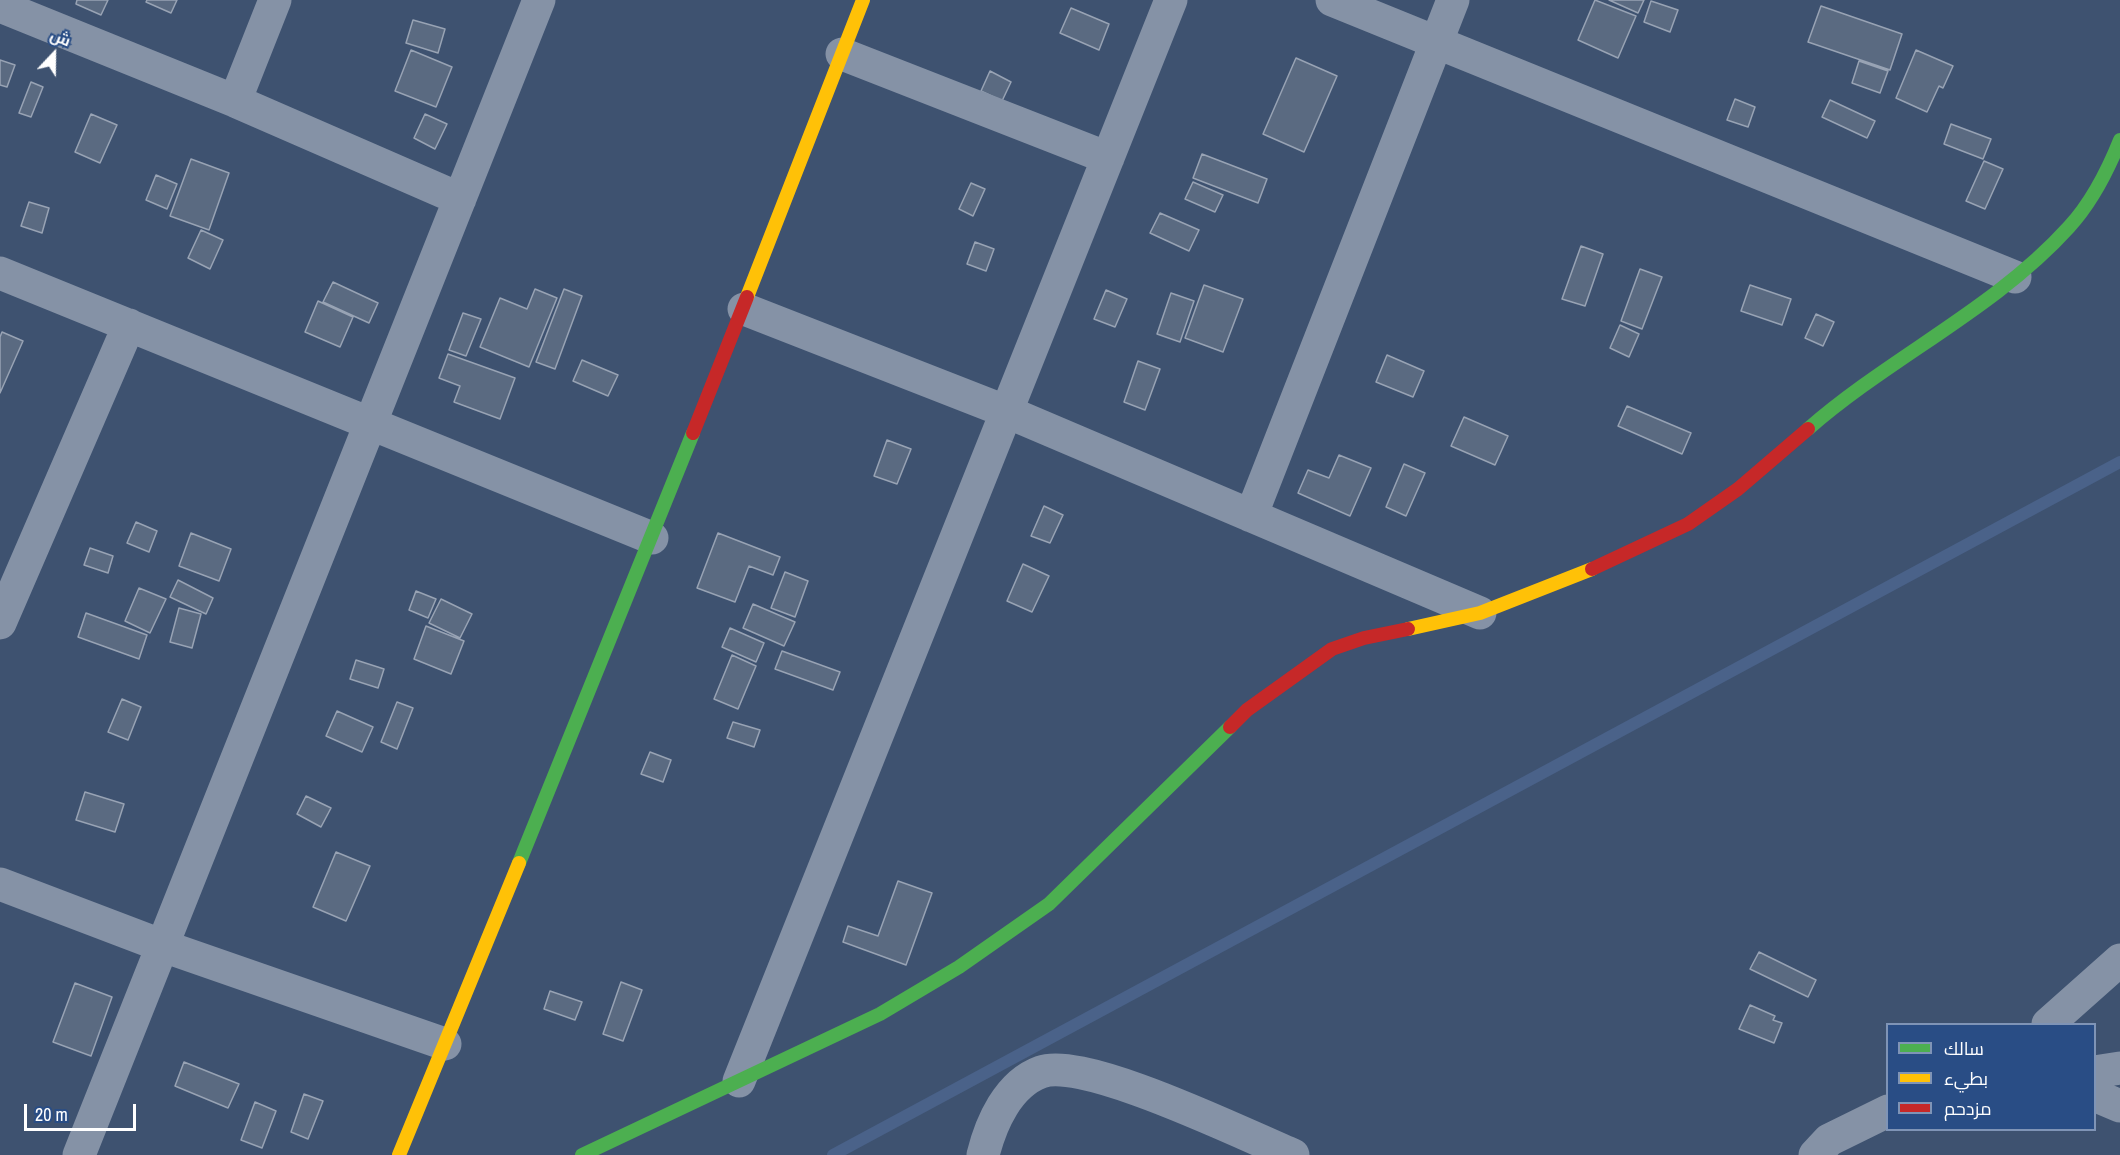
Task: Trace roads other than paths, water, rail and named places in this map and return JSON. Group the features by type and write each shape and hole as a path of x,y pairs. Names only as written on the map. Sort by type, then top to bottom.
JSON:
{"street":[{"path":"235,101 275,0"},
{"path":"80,1155 539,0"},
{"path":"399,1155 744,309 863,0"},
{"path":"739,1081 1005,411 1172,0"},
{"path":"1332,0 2015,277"},
{"path":"1251,516 1453,0"},
{"path":"0,6 235,101 460,199"},
{"path":"842,54 1108,158"},
{"path":"582,1155 880,1014 959,967 1049,904 1247,710 1332,649 1364,638 1480,613 1578,576 1688,524 1738,489 1822,416 2015,277 2070,226 2108,169 2120,140"},
{"path":"0,273 652,538"},
{"path":"744,309 1005,411 1480,613"},
{"path":"1,617 129,325"},
{"path":"0,884 163,946 445,1044"},
{"path":"2049,1023 2120,960"},
{"path":"2096,1072 2120,1068"},
{"path":"983,1155 1000,1111 1017,1085 1042,1071 1082,1071 1125,1085 1293,1155"},
{"path":"2096,1096 2120,1106"},
{"path":"1815,1155 1829,1140 1886,1112"}],"waterway":[{"path":"833,1155 2120,462"}]}
